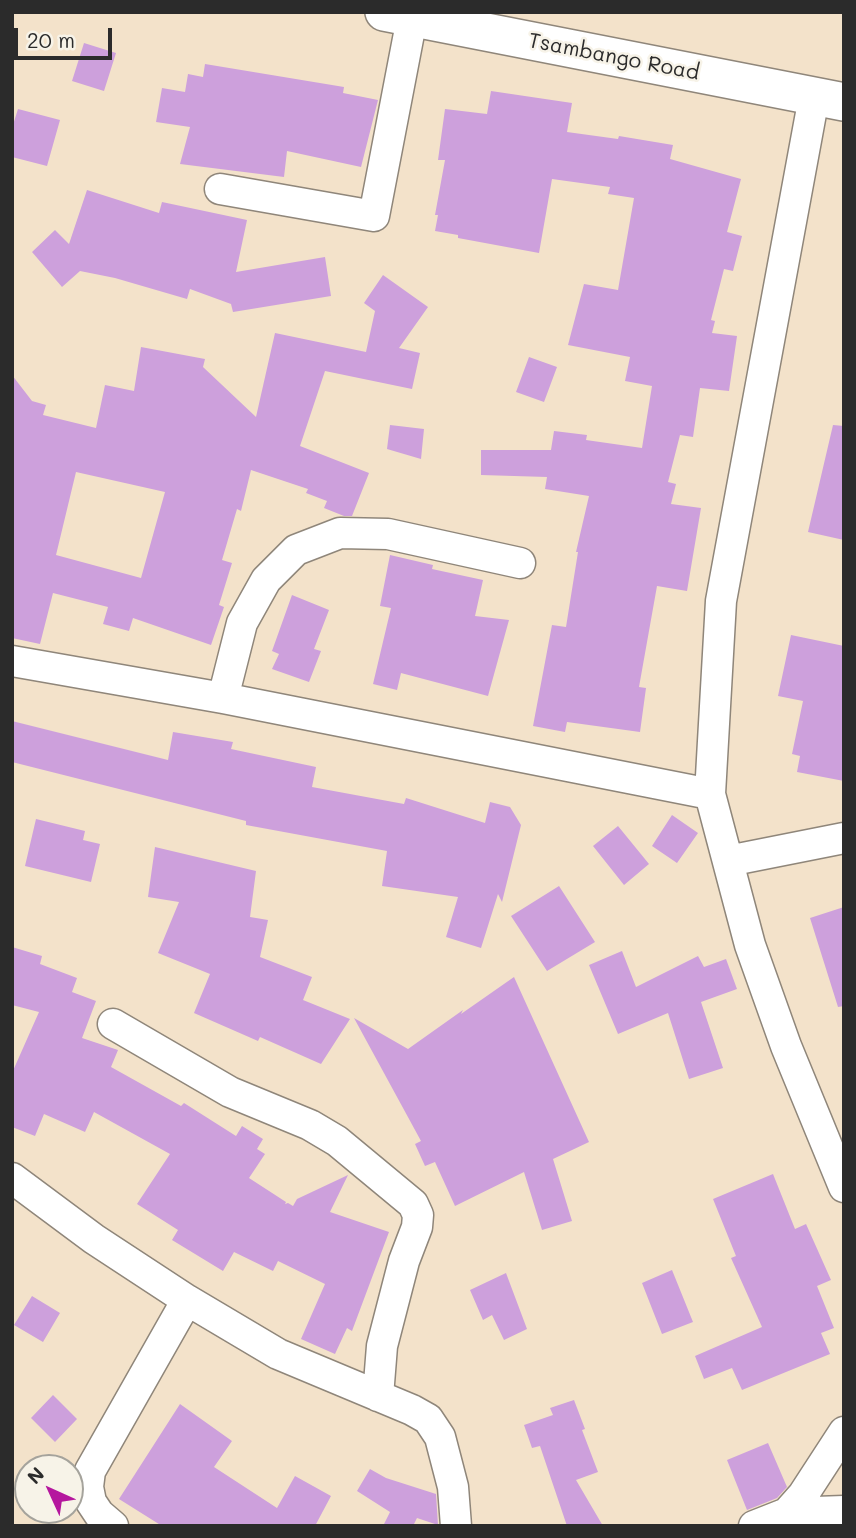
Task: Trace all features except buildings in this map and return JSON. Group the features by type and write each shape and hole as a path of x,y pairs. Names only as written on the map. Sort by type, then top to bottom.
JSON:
{"street":[{"name":"Tsambango Road","path":"398,15 829,99"},
{"path":"220,189 374,216 398,15"},
{"path":"829,99 722,601 710,794 750,945 786,1046 844,1187"},
{"path":"223,698 242,622 266,580 296,550 340,533 388,534 520,563"},
{"path":"12,661 223,698 710,794"},
{"path":"728,860 844,838"},
{"path":"113,1024 230,1092 310,1125 337,1141 413,1204 418,1215 418,1227 404,1261 382,1346 378,1395"},
{"path":"12,1178 94,1240 278,1354 412,1409 428,1419 440,1437 453,1487 456,1526"},
{"path":"113,1526 99,1514 91,1502 88,1487 90,1471 187,1300"},
{"path":"787,1513 803,1495 844,1432"},
{"path":"754,1526 787,1513 844,1511"}]}
